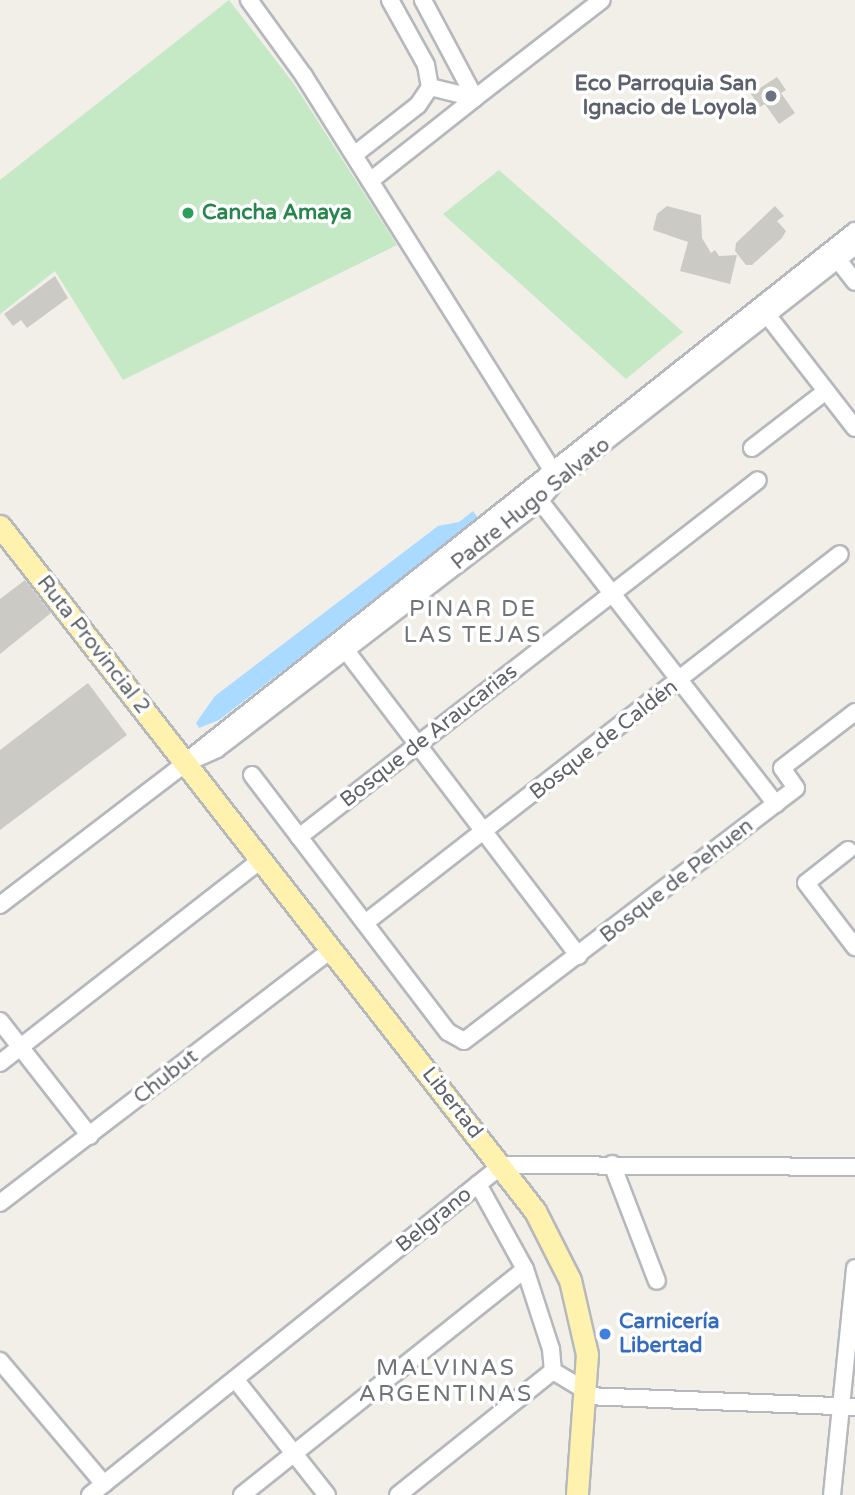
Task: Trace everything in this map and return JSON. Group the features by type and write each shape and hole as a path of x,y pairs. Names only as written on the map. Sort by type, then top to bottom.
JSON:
{"main road":[{"name":"Ruta Provincial 2","path":"0,526 186,763"},
{"name":"Libertad","path":"186,763 502,1165 551,1238 570,1280 587,1354 578,1495"}],"street":[{"path":"249,0 354,155 555,474"},
{"path":"354,155 418,105 430,88 426,65 390,0"},
{"path":"424,0 475,98"},
{"path":"575,0 583,15"},
{"path":"370,181 603,0"},
{"path":"430,88 475,98"},
{"name":"Padre Hugo Salvato","path":"186,763 218,749 531,490 834,255 855,231"},
{"name":"Padre Hugo Salvato","path":"834,255 855,246"},
{"path":"834,255 855,282"},
{"path":"764,310 855,428"},
{"path":"752,448 826,391"},
{"name":"Padre Hugo Salvato","path":"0,905 186,763 209,739 540,501 555,474"},
{"name":"Bosque de Araucarias","path":"299,837 758,480"},
{"path":"540,501 759,778 776,804"},
{"name":"Bosque de Caldén","path":"365,923 840,554"},
{"path":"342,645 579,956"},
{"path":"759,778 782,768 855,712"},
{"name":"Bosque de Pehuen","path":"365,923 448,1032 464,1041 796,788 782,768"},
{"path":"252,775 365,923"},
{"path":"848,850 807,883 855,947"},
{"path":"0,1063 261,860"},
{"name":"Chubut","path":"0,1203 331,950"},
{"path":"0,1021 90,1136"},
{"path":"612,1164 657,1280"},
{"path":"502,1165 855,1167"},
{"name":"Belgrano","path":"90,1495 502,1165"},
{"path":"478,1184 525,1269 551,1349 553,1371 586,1394 848,1407"},
{"path":"832,1495 848,1407 855,1268"},
{"path":"242,1495 525,1269"},
{"path":"0,1360 104,1484"},
{"path":"398,1495 553,1371"},
{"path":"234,1379 327,1495"}],"green space":[{"name":"Cancha Amaya","path":"229,0 294,84 397,245 123,380 55,271 0,314 0,180"},
{"path":"499,170 683,332 626,379 443,214"}],"water":[{"path":"473,511 478,518 475,522 219,720 199,728 196,723 215,696 438,526 459,522"}],"building":[{"path":"777,77 786,90 781,93 795,113 779,124 765,104 760,107 751,94"},
{"path":"667,206 701,215 702,238 711,253 715,250 719,256 737,255 730,284 680,271 688,242 653,230 657,214"},
{"path":"775,206 784,216 777,221 786,231 782,238 752,265 746,265 735,251 736,243"},
{"path":"55,276 68,298 27,328 21,320 13,326 4,314"},
{"path":"25,580 51,613 0,654 0,599"},
{"path":"88,683 127,735 0,830 0,750"}],"place":[{"name":"Eco Parroquia San Ignacio de Loyola","path":"771,96"},
{"name":"Cancha Amaya","path":"188,213"},
{"name":"Carnicería Libertad","path":"605,1334"}],"district":[{"name":"PINAR DE LAS TEJAS","path":"473,622"},
{"name":"MALVINAS ARGENTINAS","path":"446,1381"}]}
